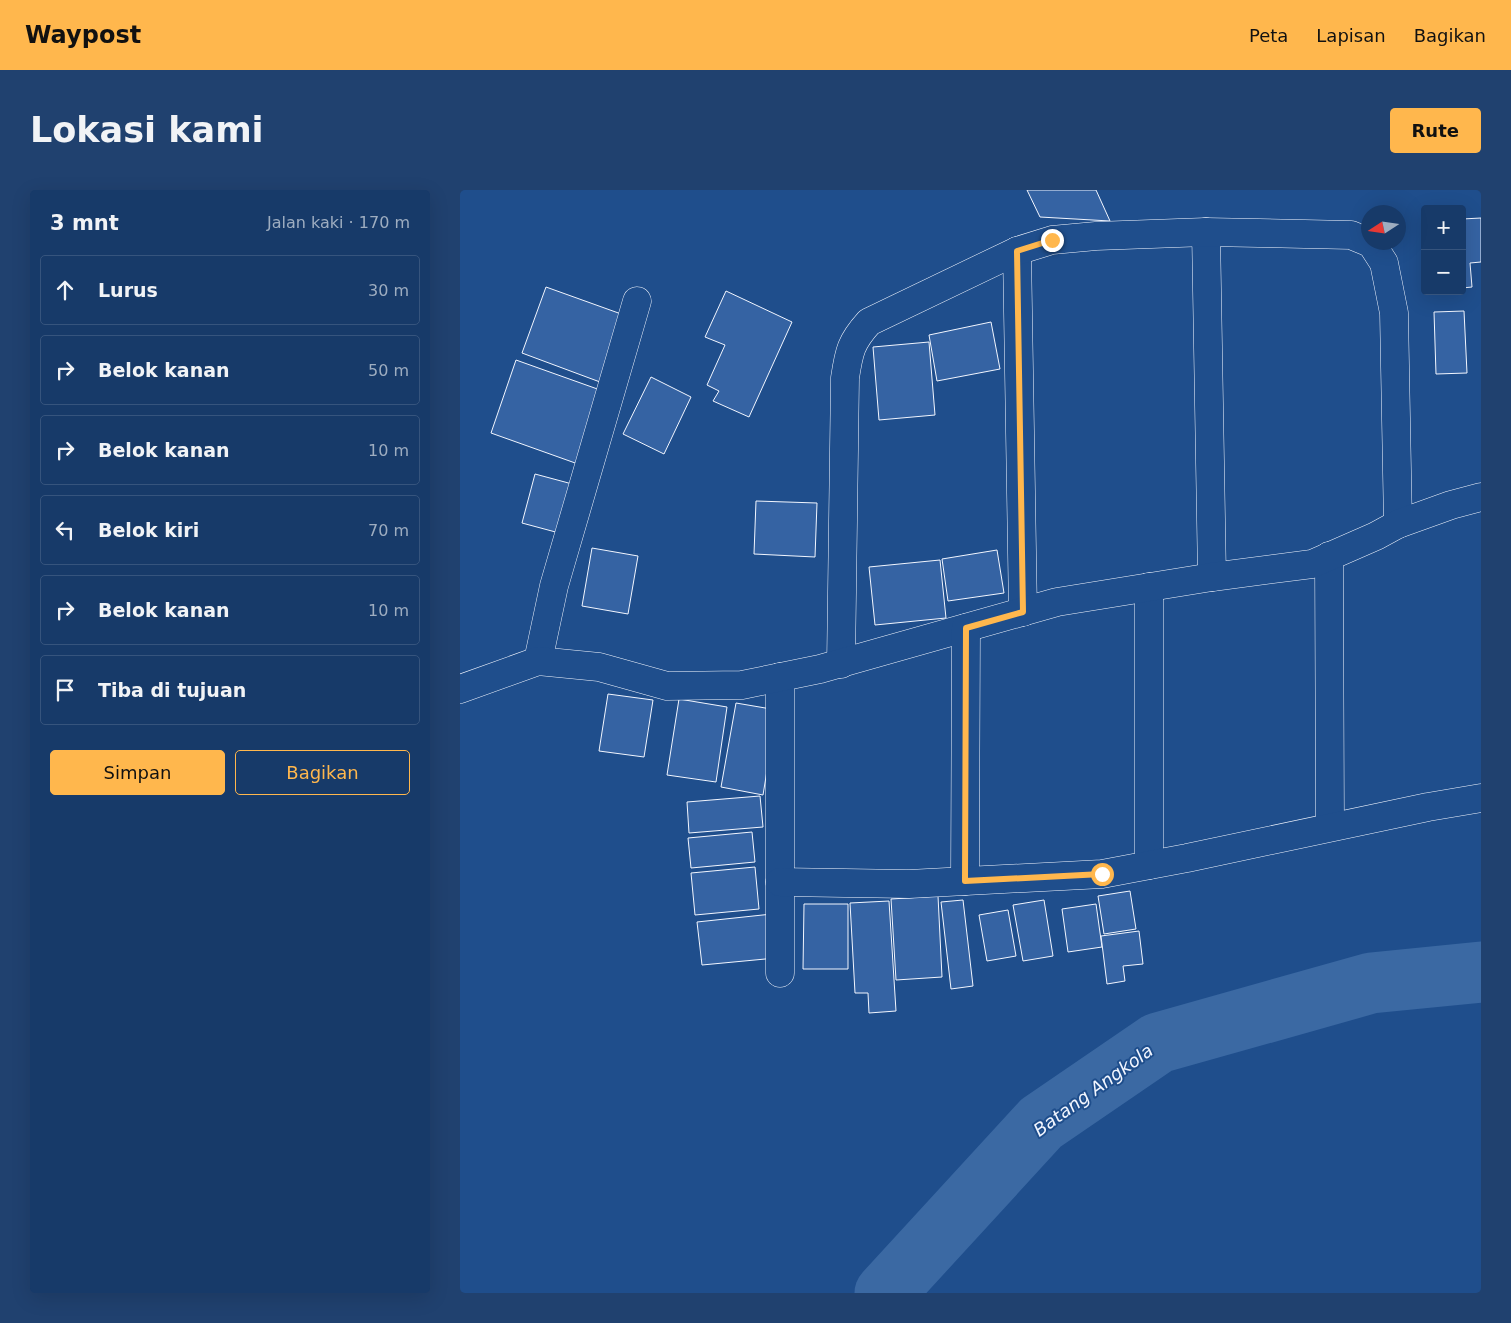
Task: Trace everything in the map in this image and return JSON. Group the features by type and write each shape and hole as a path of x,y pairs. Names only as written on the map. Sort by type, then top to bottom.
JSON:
{"street":[{"path":"841,664 845,378 849,351 856,336 869,322 1017,251 1052,240 1096,236 1206,232 1351,236 1361,239"},
{"path":"1206,232 1212,577"},
{"path":"1376,250 1384,263 1394,313 1398,524"},
{"path":"1017,251 1023,612"},
{"path":"538,661 554,586 637,300"},
{"path":"460,688 538,661 599,667 667,686 742,685 841,664 1057,602 1212,577 1312,564 1376,536 1398,524 1481,497"},
{"path":"1329,556 1330,827"},
{"path":"1149,587 1149,865"},
{"path":"965,881 966,628"},
{"path":"780,677 780,973"},
{"path":"780,882 908,884 1102,874 1428,807 1481,798"}],"building":[{"path":"1027,190 1096,190 1110,221 1040,217"},
{"path":"1481,218 1481,262 1470,263 1472,287 1466,288 1466,250 1466,219"},
{"path":"546,287 624,315 600,382 522,353"},
{"path":"726,291 792,322 749,417 713,401 719,391 707,385 725,345 705,337"},
{"path":"1464,311 1467,373 1436,374 1434,312"},
{"path":"991,322 1000,369 937,381 929,335"},
{"path":"929,342 935,415 879,420 873,347"},
{"path":"516,360 603,391 578,464 491,433"},
{"path":"651,377 691,397 664,454 623,434"},
{"path":"535,474 576,485 563,534 522,523"},
{"path":"756,501 817,503 815,557 754,554"},
{"path":"592,548 638,556 628,614 582,606"},
{"path":"997,550 1004,593 948,601 942,559"},
{"path":"940,560 946,618 875,625 869,567"},
{"path":"608,694 653,700 644,757 599,751"},
{"path":"679,699 727,707 716,782 667,775"},
{"path":"736,703 777,710 763,795 721,787"},
{"path":"760,796 763,827 689,833 687,802"},
{"path":"752,832 755,862 691,868 688,838"},
{"path":"755,867 759,909 695,915 691,873"},
{"path":"1130,891 1136,929 1104,934 1098,896"},
{"path":"938,896 942,977 896,980 891,899"},
{"path":"963,900 973,986 951,989 941,902"},
{"path":"1044,900 1053,956 1023,961 1013,905"},
{"path":"889,901 896,1011 869,1013 868,993 855,993 850,903"},
{"path":"804,904 848,904 848,969 803,969"},
{"path":"1096,904 1102,947 1068,952 1062,909"},
{"path":"1008,910 1016,956 987,961 979,915"},
{"path":"772,914 776,958 702,965 697,922"},
{"path":"1139,931 1143,964 1123,966 1125,981 1107,984 1101,936"}],"waterway":[{"name":"Batang Angkola","path":"885,1293 1041,1123 1158,1043 1371,983 1481,972"}],"route":[{"path":"1052,240 1017,251 1023,612 966,628 965,881 1102,874"}]}
